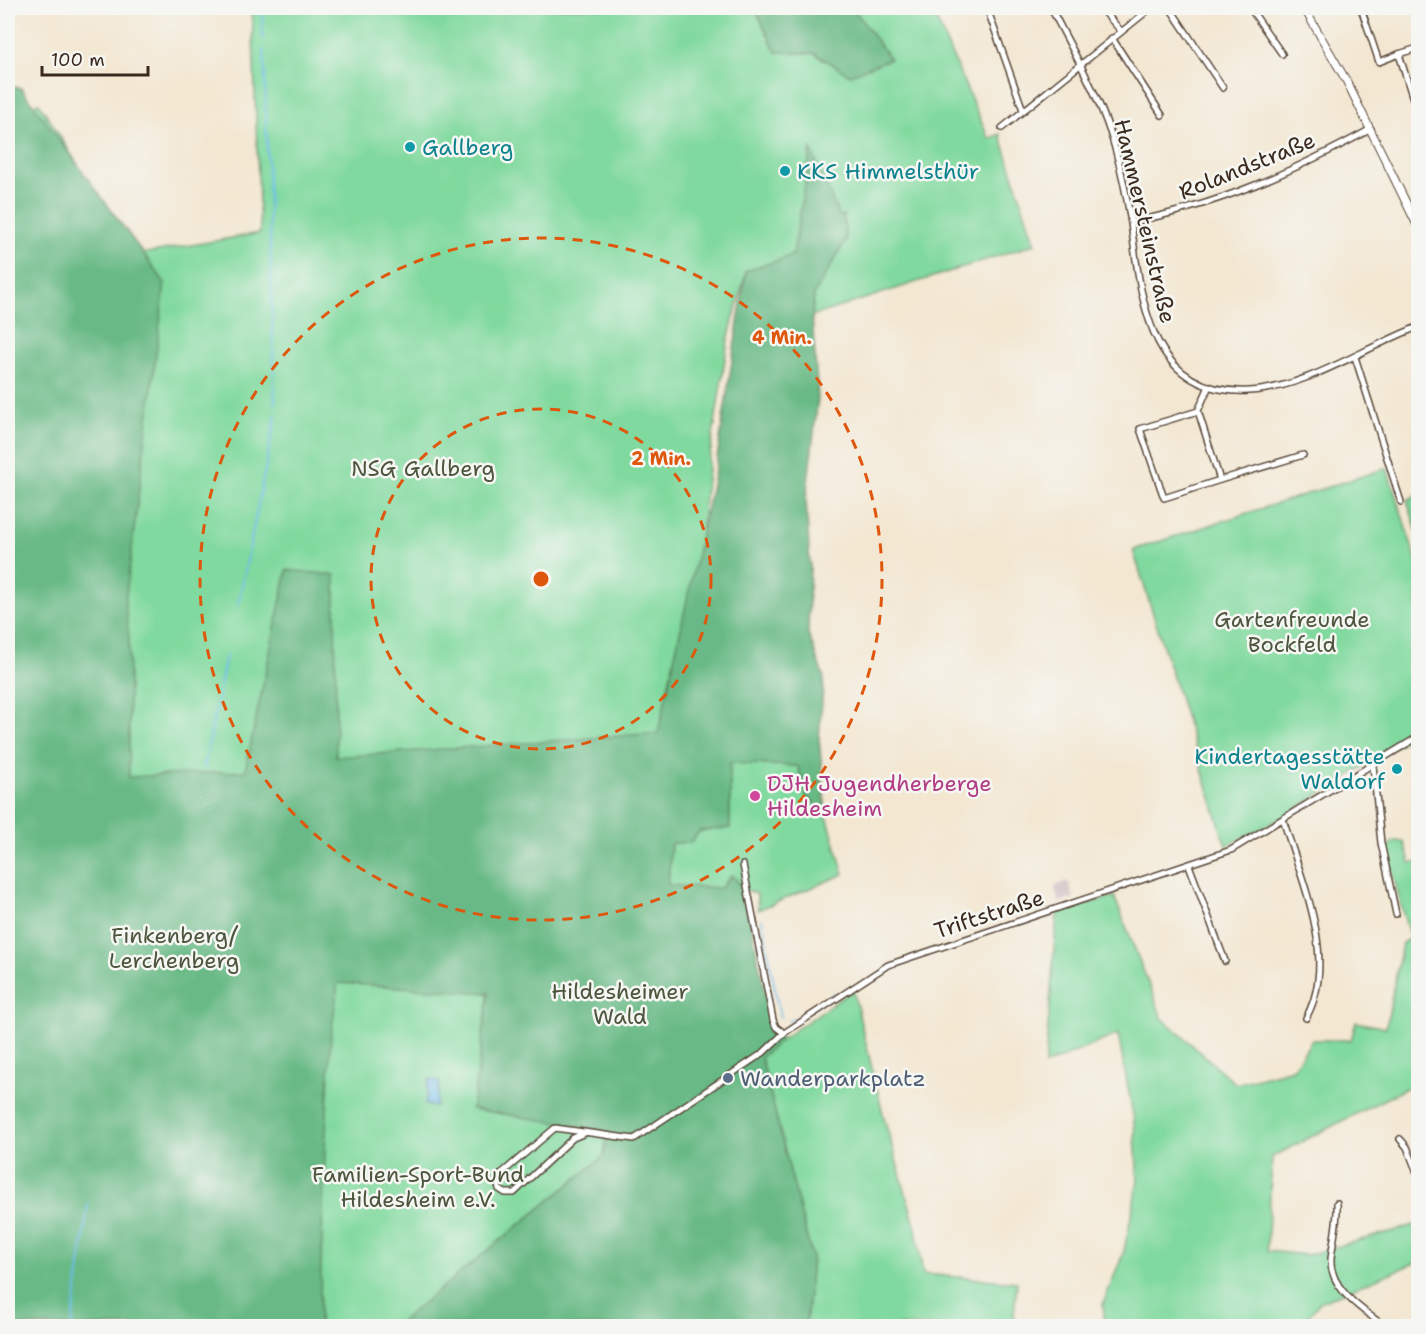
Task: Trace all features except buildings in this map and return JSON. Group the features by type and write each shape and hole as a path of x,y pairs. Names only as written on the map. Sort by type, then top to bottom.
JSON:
{"street":[{"path":"979,8 986,8 1023,110"},
{"name":"Hammersteinstraße","path":"1051,8 1081,63 1106,118 1115,146 1131,222 1139,283 1153,335 1179,369 1209,386 1232,390 1262,389 1355,357 1419,327"},
{"path":"1101,8 1120,31"},
{"path":"1002,128 1151,8"},
{"path":"1170,8 1223,88"},
{"path":"1250,8 1282,54"},
{"path":"1304,8 1371,129 1419,227"},
{"path":"1361,8 1379,62 1419,48"},
{"path":"1112,38 1162,115"},
{"path":"1399,54 1419,115"},
{"name":"Rolandstraße","path":"1131,222 1220,200 1305,164 1371,129"},
{"path":"1355,357 1401,502"},
{"path":"1209,386 1198,411 1220,480"},
{"path":"1198,411 1140,429 1164,498 1303,455"},
{"name":"Triftstraße","path":"585,1133 573,1138 514,1193 505,1194 499,1189 497,1179 502,1173 555,1128 634,1139 764,1053 784,1033 888,965 1231,850 1419,737"},
{"path":"1373,765 1381,843 1396,914"},
{"path":"1283,819 1318,940 1319,982 1314,1003 1306,1018"},
{"path":"743,865 773,1020 776,1027 784,1033"},
{"path":"1189,865 1225,961"},
{"path":"1400,1139 1407,1147 1419,1175"},
{"path":"1337,1203 1337,1227 1331,1259 1335,1280 1345,1293 1384,1326"}],"shaded area":[{"path":"1068,881 1074,898 1059,902 1054,886"}],"green space":[{"path":"252,8 755,8 776,52 814,53 850,75 889,59 853,8 931,8 989,139 1000,134 1035,244 812,316 814,294 846,240 843,215 839,217 811,151 793,255 746,272 728,340 709,461 697,570 666,727 485,993 489,993 472,1109 607,1130 604,1156 395,1326 8,1326 8,113 39,103 135,255 260,233"},
{"path":"755,8 853,8 890,59 850,75 814,53 776,52"},
{"path":"8,86 21,88 165,283 125,603 129,638 129,777 245,771 287,570 335,575 336,757 658,733 715,471 746,271 793,255 811,149 839,216 843,215 846,240 814,294 812,316 818,398 806,499 810,566 808,633 824,678 819,738 826,813 806,796 798,766 730,763 730,828 700,831 690,843 671,843 668,885 721,888 732,875 744,889 773,1033 782,1039 761,1057 812,1257 806,1326 395,1326 604,1156 607,1131 472,1109 489,993 338,983 331,1036 319,1326 8,1326"},
{"name":"Gartenfreunde Bockfeld","path":"1387,468 1418,565 1418,732 1282,818 1226,846 1133,550"},
{"path":"1418,494 1418,535 1407,500"},
{"path":"730,763 798,766 806,796 826,813 844,874 758,910 757,894 744,889 732,875 721,888 668,886 671,843 690,843 700,831 730,827"},
{"path":"1394,841 1404,842 1410,863 1418,862 1418,930 1409,935 1386,849"},
{"path":"1114,896 1162,1018 1236,1084 1293,1069 1312,1040 1351,1040 1356,1022 1386,1028 1402,943 1418,934 1418,1082 1272,1157 1267,1251 1307,1255 1418,1224 1418,1262 1320,1302 1302,1324 1303,1326 1105,1326 1103,1304 1124,1251 1138,1181 1134,1120 1118,1034 1045,1065 1057,913"},
{"path":"853,990 885,1122 916,1228 923,1274 1017,1282 1013,1326 806,1326 812,1257 761,1057 782,1039"}],"water":[{"path":"429,1079 440,1081 436,1107 425,1105"}],"waterway":[{"path":"262,8 263,38"},
{"path":"264,50 275,405"},
{"path":"238,606 276,414"},
{"path":"204,768 226,656"},
{"path":"762,920 780,1017"},
{"path":"789,1021 795,1020 834,993"},
{"path":"72,1326 88,1205"}],"place":[{"name":"Gallberg","path":"410,147"},
{"name":"KKS Himmelsthür","path":"785,171"},
{"name":"Kindertagesstätte Waldorf","path":"1397,769"},
{"name":"DJH Jugendherberge Hildesheim","path":"755,796"},
{"name":"Wanderparkplatz","path":"728,1078"}],"park label":[{"name":"NSG Gallberg","path":"423,468"},
{"name":"Finkenberg/ Lerchenberg","path":"174,948"},
{"name":"Hildesheimer Wald","path":"620,1004"},
{"name":"Familien-Sport-Bund Hildesheim e.V.","path":"418,1186"}]}
